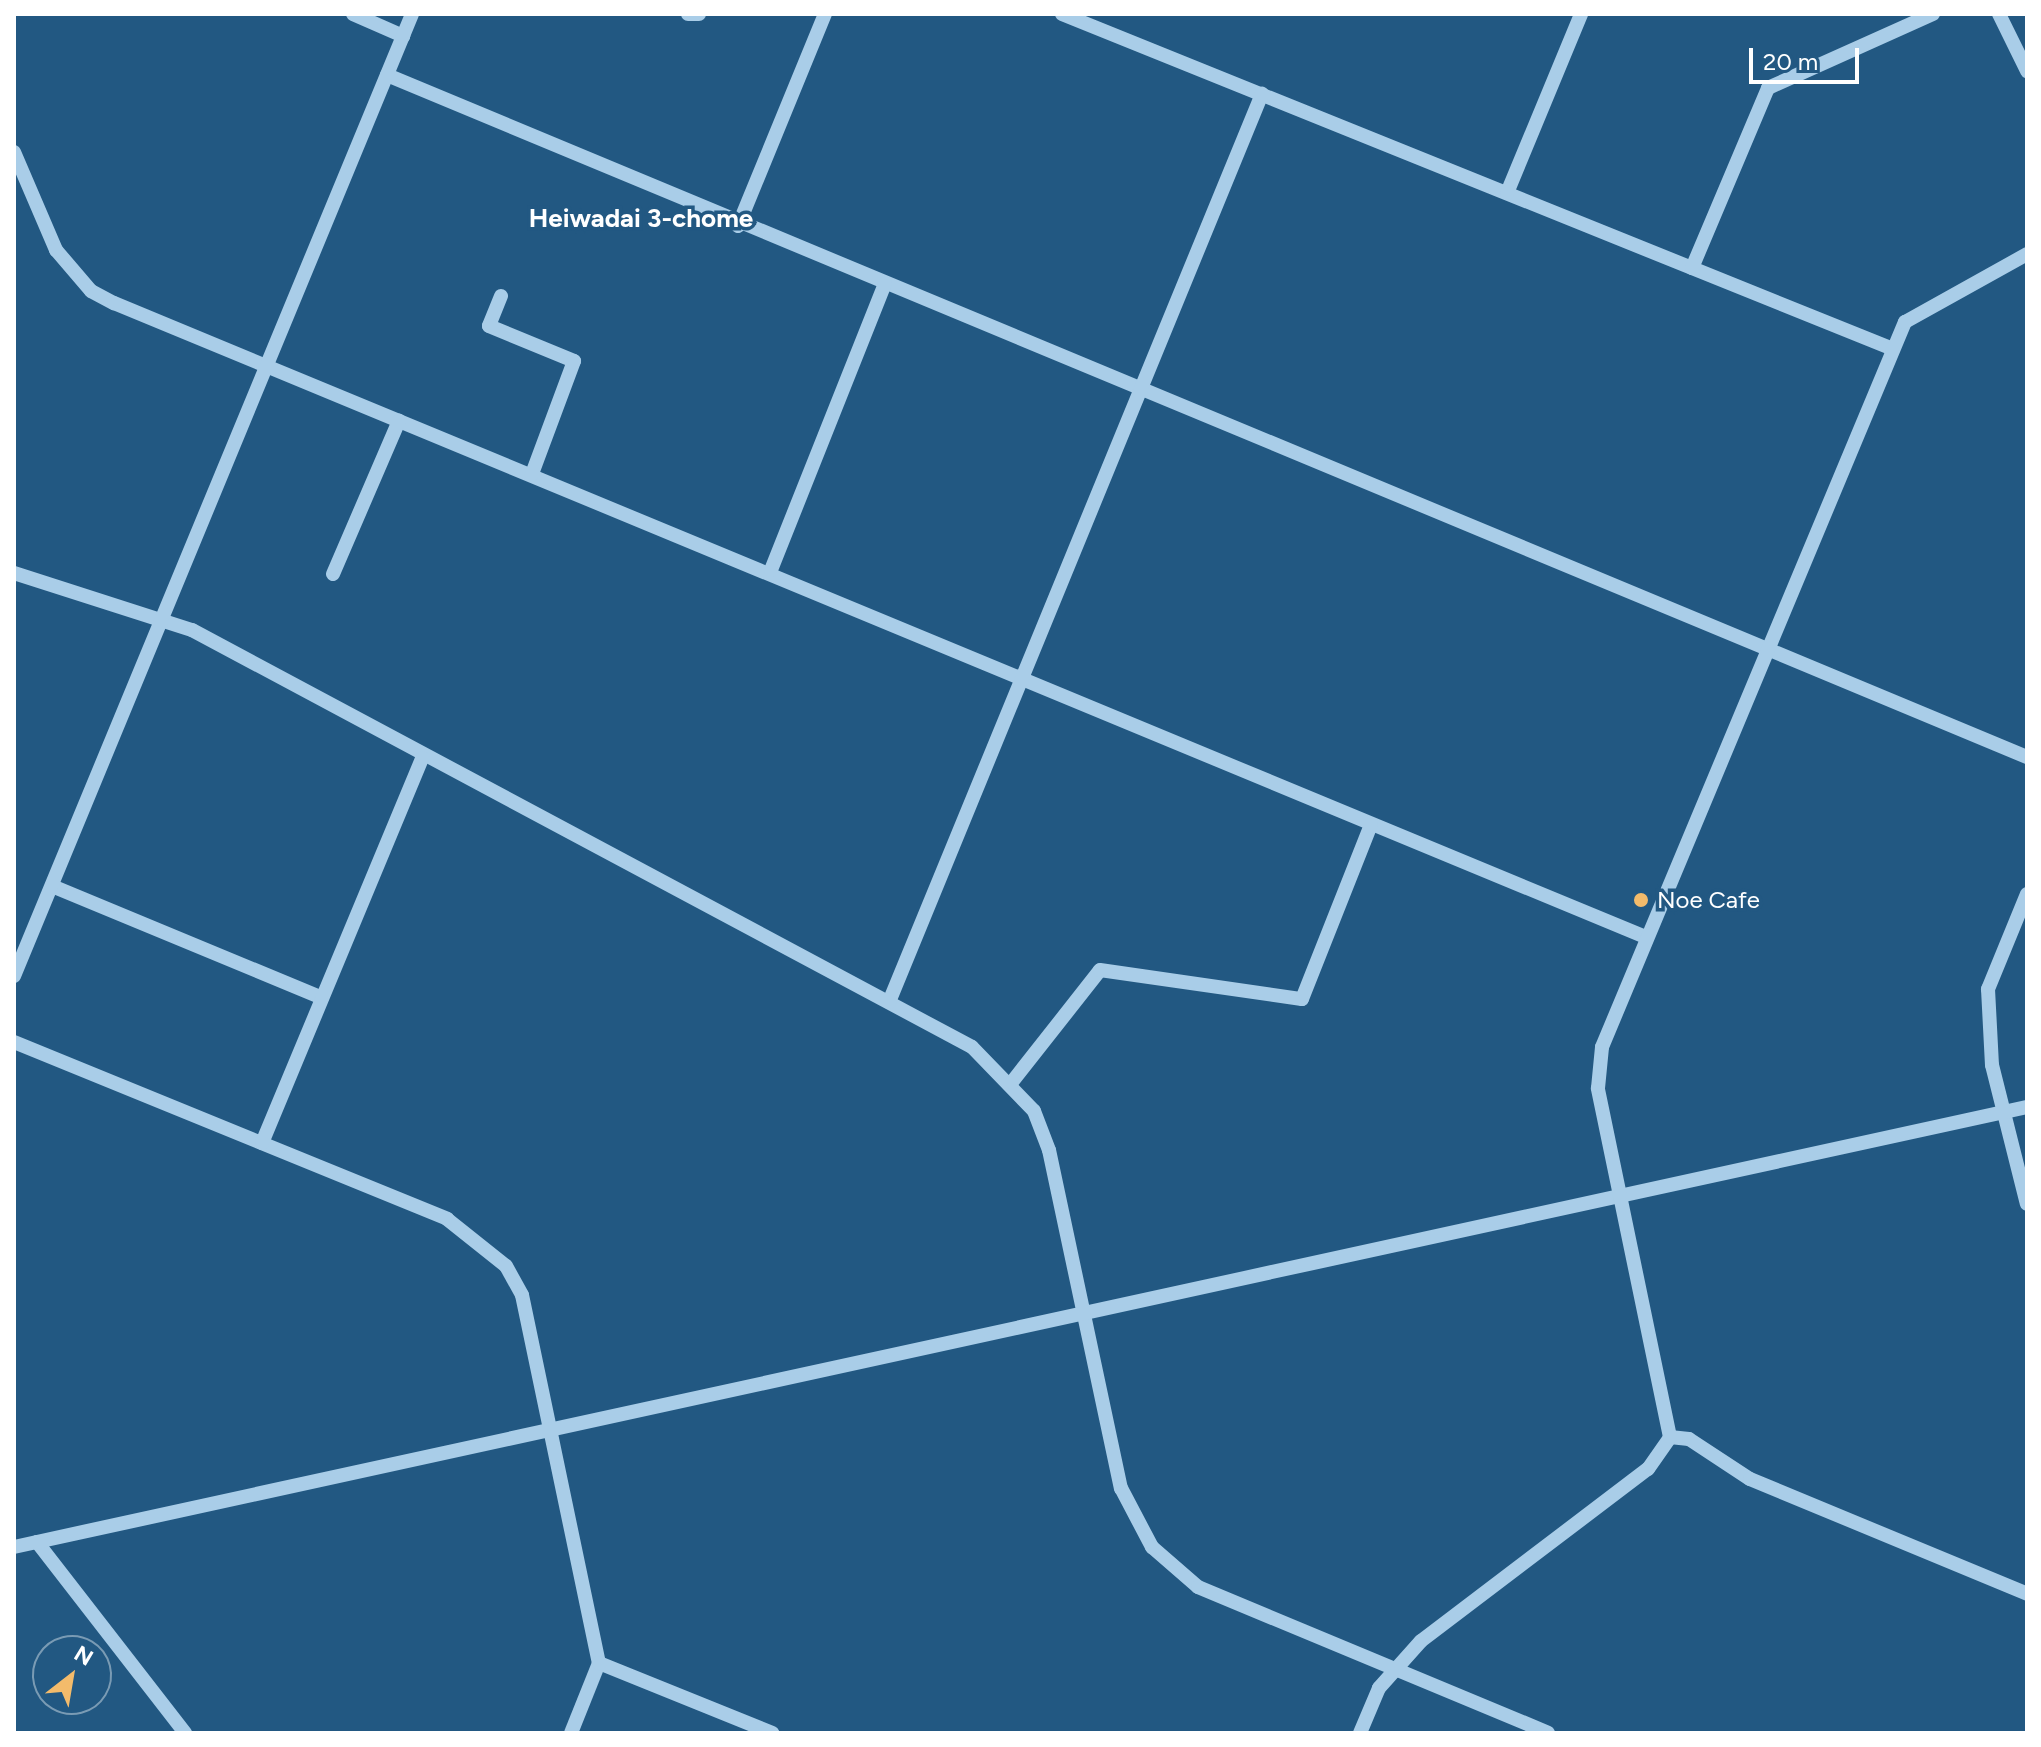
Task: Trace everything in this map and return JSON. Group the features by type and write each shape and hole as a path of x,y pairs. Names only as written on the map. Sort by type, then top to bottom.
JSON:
{"street":[{"path":"353,14 403,36"},
{"path":"14,976 269,368 412,14"},
{"path":"688,14 699,14"},
{"path":"738,226 825,14"},
{"path":"1062,14 1893,349"},
{"path":"1507,193 1581,14"},
{"path":"1692,268 1768,88 1933,14"},
{"path":"1999,14 2027,71"},
{"path":"387,75 738,226 2027,757"},
{"path":"889,1002 1262,94"},
{"path":"14,152 56,250 91,291 269,368 771,570 1371,825 1643,936"},
{"path":"1360,1733 1393,1670 1421,1641 1648,1469 1670,1437 1598,1088 1602,1047 1643,936 1905,322 2027,254"},
{"path":"771,570 885,284"},
{"path":"501,296 489,326 574,361 532,474"},
{"path":"333,574 399,421"},
{"path":"14,573 163,616 422,758 972,1047 1012,1082 1034,1111 1049,1150 1121,1488 1152,1547 1198,1587 1548,1733"},
{"path":"262,1143 422,758"},
{"path":"1012,1082 1100,970 1302,999 1371,825"},
{"path":"52,886 322,998"},
{"path":"2027,894 1988,989 1992,1065 2027,1204"},
{"path":"14,1042 447,1219 506,1266 522,1295 553,1430 599,1663 571,1733"},
{"path":"14,1547 2027,1107"},
{"path":"1670,1437 1689,1439 1750,1479 2027,1594"},
{"path":"37,1542 185,1733"},
{"path":"599,1663 772,1733"}],"place":[{"name":"Noe Cafe","path":"1641,900"}],"district":[{"name":"Heiwadai 3-chome","path":"641,219"}]}
